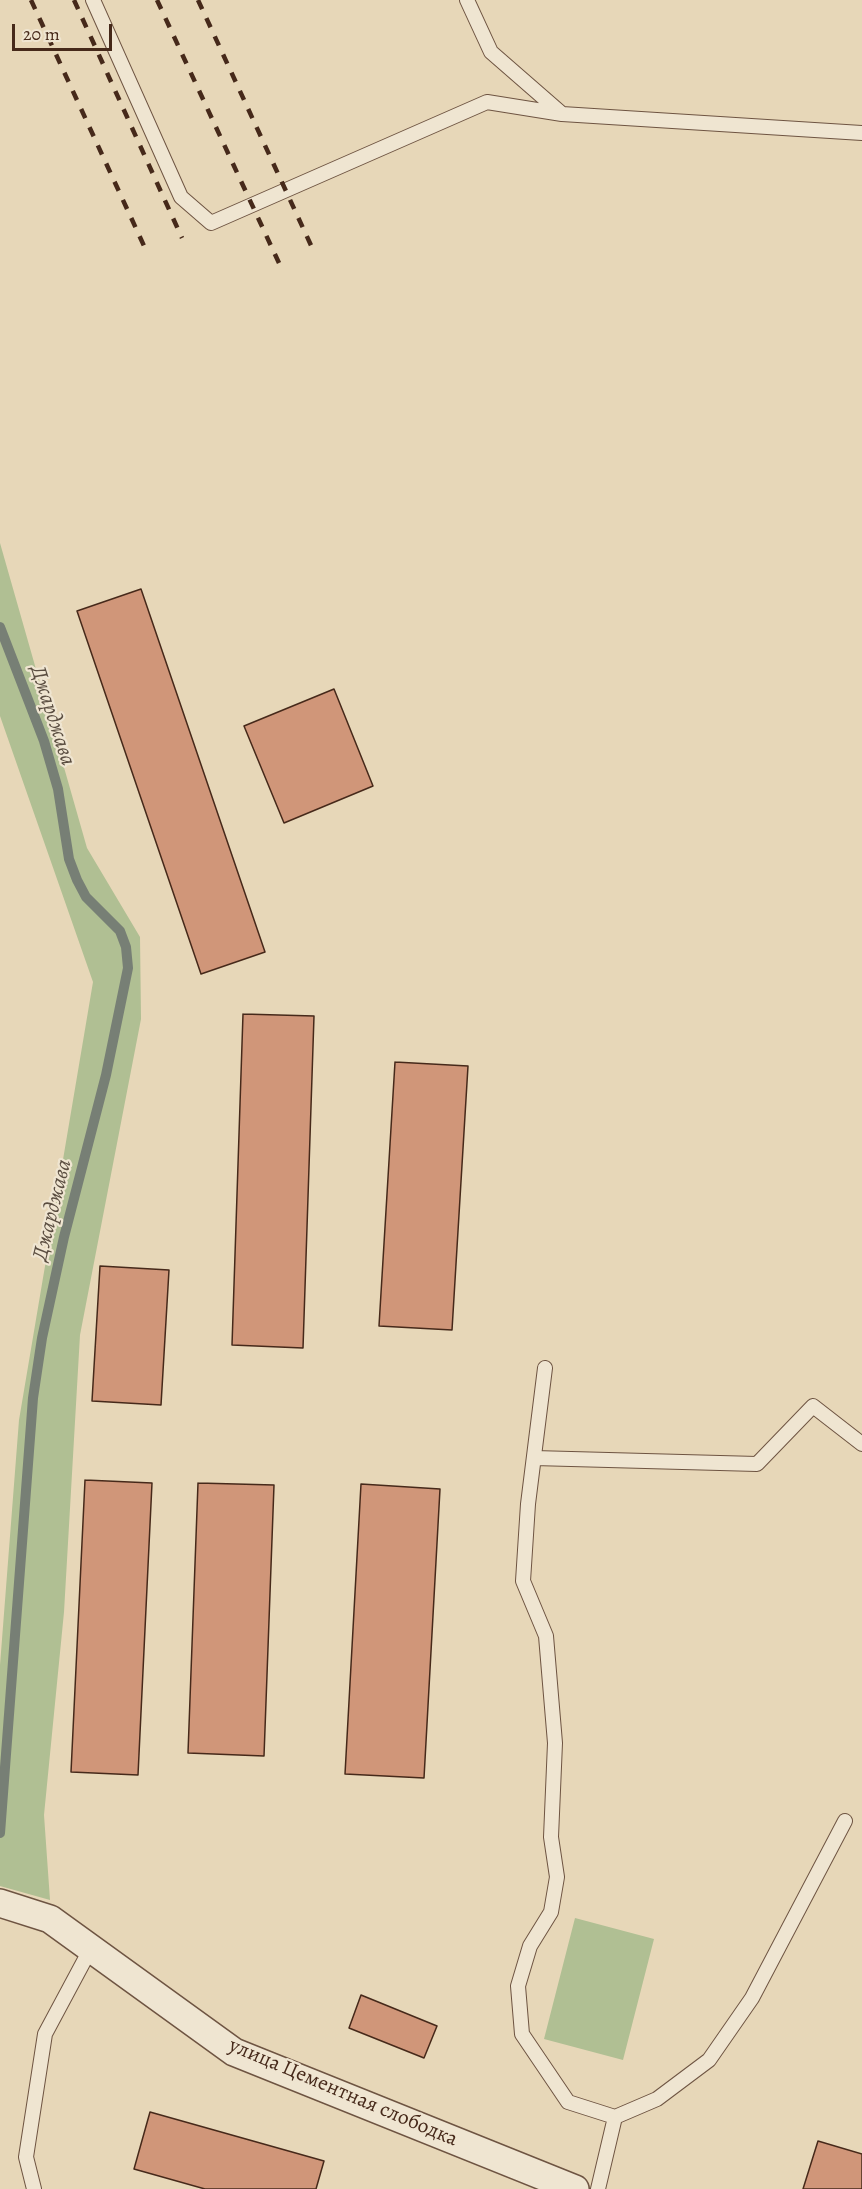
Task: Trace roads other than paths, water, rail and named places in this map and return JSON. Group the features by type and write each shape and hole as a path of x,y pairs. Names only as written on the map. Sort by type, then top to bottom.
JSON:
{"street":[{"name":"улица Цементная слободка","path":"0,1903 50,1919 234,2052 575,2189"}],"lane":[{"path":"93,0 181,197 211,223 487,102 562,114 862,134"},
{"path":"467,0 491,52 562,114"},
{"path":"545,1368 523,1581 546,1636 555,1743 551,1837 557,1877 551,1912 530,1946 518,1986 522,2034 568,2102 615,2116 657,2099 709,2060 752,1998 845,1821"},
{"path":"534,1458 758,1464 813,1406 862,1444"},
{"path":"34,2189 26,2157 45,2034 91,1947"},
{"path":"598,2189 615,2116"}],"waterway":[{"name":"Джарджава","path":"0,627 44,741 58,789 69,859 86,897 120,931 126,947 128,968 106,1075 64,1237 42,1338 33,1398 0,1833"}],"railway":[{"path":"31,0 145,248"},
{"path":"74,0 182,238"},
{"path":"157,0 279,263"},
{"path":"198,0 315,254"}]}
